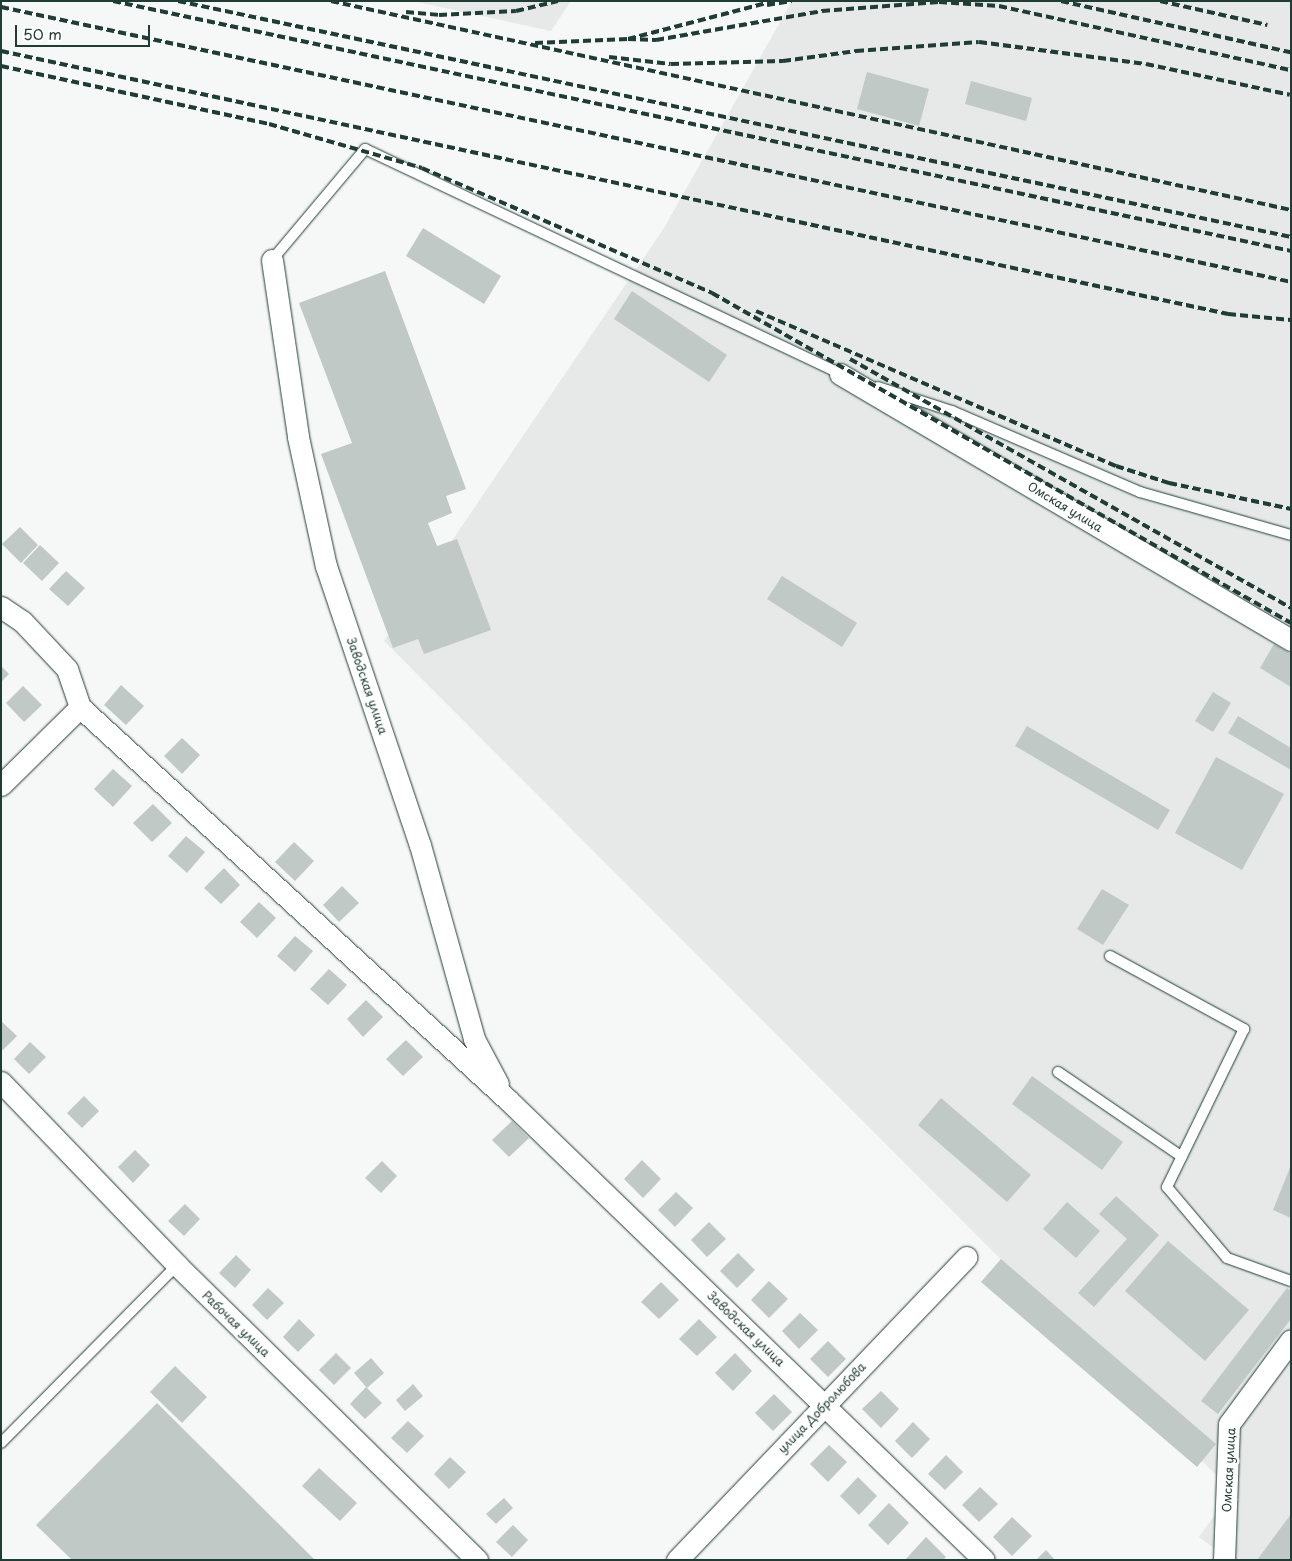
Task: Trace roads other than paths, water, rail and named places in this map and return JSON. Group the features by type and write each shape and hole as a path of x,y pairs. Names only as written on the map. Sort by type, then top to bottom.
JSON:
{"street":[{"name":"Заводская улица","path":"272,260 298,437 326,566 420,845 474,1039 507,1099"},
{"name":"Омская улица","path":"840,374 1291,640"},
{"name":"Заводская улица","path":"1,607 22,621 68,669 80,707 507,1099 984,1560"},
{"path":"1,785 80,707"},
{"name":"Рабочая улица","path":"1,1082 177,1265 477,1560"},
{"name":"улица Добролюбова","path":"677,1560 966,1257"},
{"name":"Омская улица","path":"1224,1560 1230,1424 1291,1340"}],"lane":[{"path":"272,260 365,149 840,374 952,411 1140,492 1291,534"},
{"path":"1110,956 1244,1029 1167,1187 1227,1258 1291,1281"},
{"path":"1058,1072 1182,1157"},
{"path":"1,1443 177,1265"}],"railway":[{"path":"113,1 1291,251"},
{"path":"178,1 1291,237"},
{"path":"331,1 1291,210"},
{"path":"406,12 439,15 516,11 558,1"},
{"path":"535,43 628,39 774,1"},
{"path":"767,5 792,1"},
{"path":"1061,1 1290,52"},
{"path":"1160,1 1267,25"},
{"path":"628,39 656,40 822,11 939,2 999,6 1291,70"},
{"path":"1,7 1291,282"},
{"path":"609,57 671,64 783,61 856,51 979,42 1146,64 1290,95"},
{"path":"1,51 1228,314 1291,320"},
{"path":"1,66 269,124 422,168 712,293 1291,623"},
{"path":"756,311 1116,466 1169,483 1291,509"},
{"path":"850,359 1291,608"}]}
